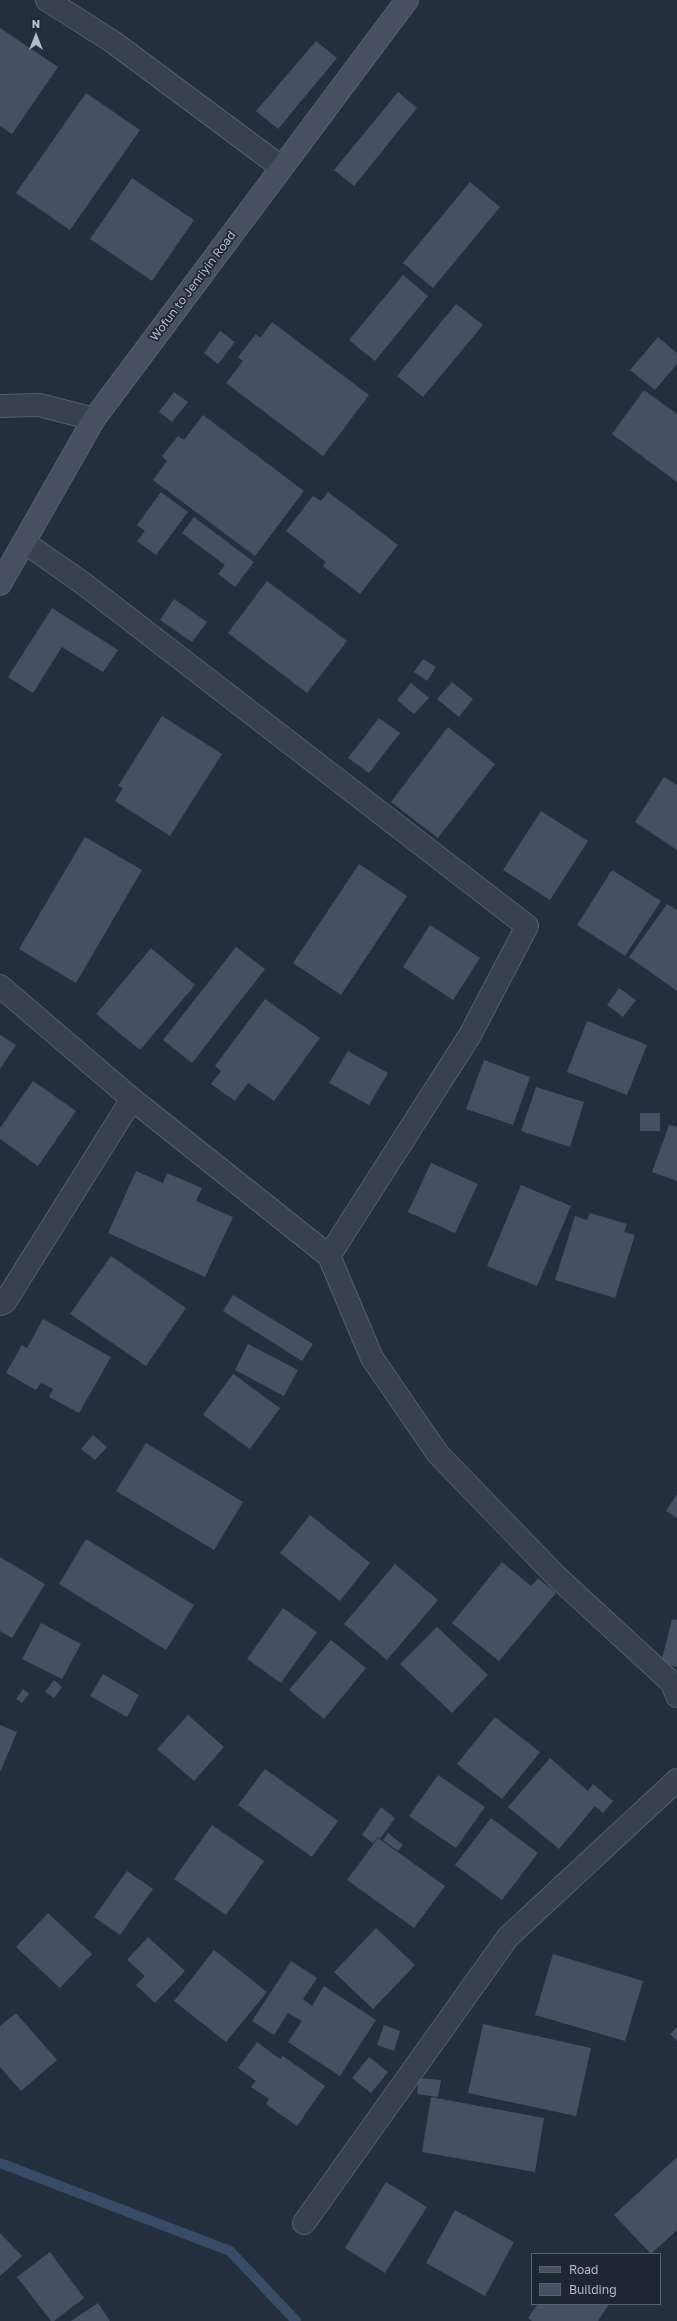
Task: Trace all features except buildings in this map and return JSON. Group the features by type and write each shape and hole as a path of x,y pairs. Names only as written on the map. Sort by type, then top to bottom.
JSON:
{"street":[{"path":"47,0 113,42 281,167"},
{"name":"Wofun to Jenriyin Road","path":"0,584 94,419 407,0"},
{"path":"0,406 39,405 94,419"},
{"path":"24,542 84,584 527,926 470,1035 330,1256"},
{"path":"0,986 132,1099 330,1256 372,1358 438,1454 556,1576 672,1683 677,1696"},
{"path":"0,1304 5,1302 132,1099"},
{"path":"304,2223 508,1937 677,1780"}],"waterway":[{"path":"0,2163 230,2251 296,2321"}]}
